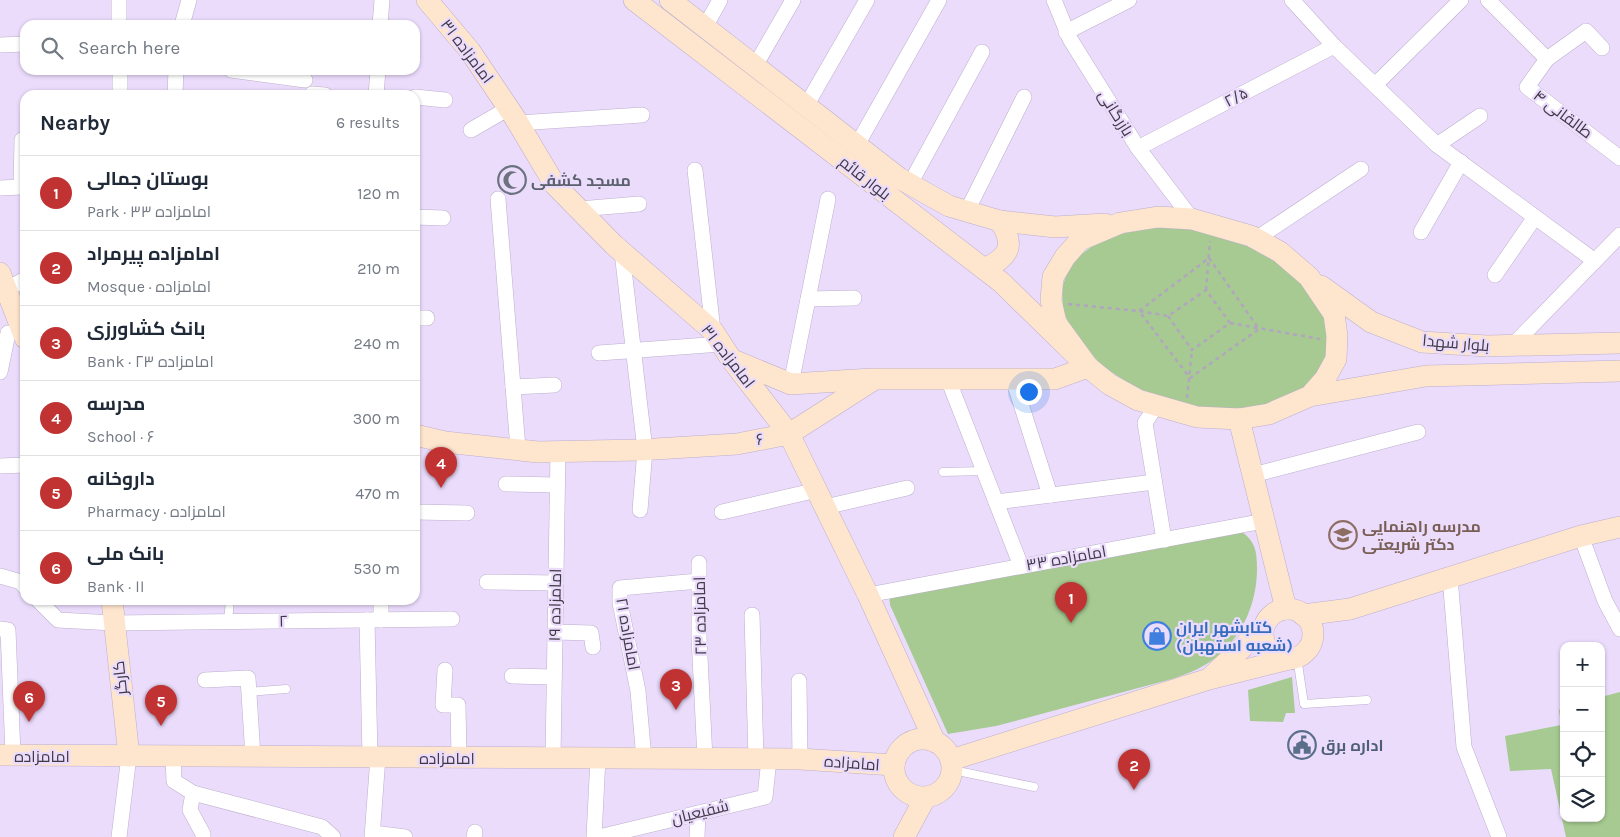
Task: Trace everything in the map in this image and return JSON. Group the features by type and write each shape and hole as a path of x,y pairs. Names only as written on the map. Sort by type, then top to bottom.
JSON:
{"main road":[{"name":"امامزاده ۳۱","path":"427,0 470,51 514,116 555,185 622,252 722,345 789,434 868,594 935,742"},
{"name":"بلوار قائم","path":"634,0 1001,282 1088,367"},
{"name":"بلوار قائم","path":"670,0 899,178 949,206 1000,221 1055,227 1120,223"},
{"path":"1158,217 1202,222 1256,239 1280,252 1309,277 1334,314 1337,342 1336,359 1325,379 1310,396 1269,414 1239,419 1198,417 1156,406 1138,400 1109,384 1088,367 1056,322 1052,305 1053,277 1065,257 1080,240 1120,223 1158,217"},
{"path":"984,269 1000,260 1007,253 1010,244 1008,233 1000,221"},
{"name":"بلوار شهدا","path":"1309,277 1371,322 1422,342 1486,346 1620,343"},
{"path":"3,282 15,335"},
{"path":"722,345 791,384 875,379 1055,379 1088,367"},
{"name":"بلوار شهدا","path":"1310,396 1426,376 1620,371"},
{"name":"۶","path":"420,436 445,442 538,452 645,450 737,444 789,434 875,379"},
{"path":"952,765 1209,679 1293,658 1309,647 1313,632 1311,624 1295,612 1264,521 1239,419"},
{"path":"1209,679 1263,628 1271,614 1350,609 1581,536 1620,527"},
{"name":"کارگر","path":"112,605 129,756"},
{"path":"1312,640 1350,609"},
{"path":"1263,628 1264,643 1268,650 1274,655 1293,658"},
{"path":"926,739 935,742 945,749 952,765 947,786 941,792 925,798 916,797 902,789 897,782 894,766 896,757 908,743 926,739"},
{"name":"امامزاده","path":"7,755 800,759 894,766"},
{"path":"904,837 925,798"}],"street":[{"path":"119,0 119,20"},
{"path":"183,20 189,0"},
{"path":"380,20 382,0"},
{"path":"705,27 720,0"},
{"path":"755,66 793,0"},
{"path":"806,106 867,0"},
{"path":"857,145 939,0"},
{"name":"بازرگانی","path":"1054,0 1066,32 1138,148 1202,222"},
{"path":"1066,32 1130,0"},
{"path":"1292,0 1334,46 1437,145 1595,261"},
{"path":"1374,85 1461,0"},
{"path":"1488,0 1547,59 1586,30 1602,48"},
{"path":"0,45 20,44"},
{"name":"۲/۵","path":"1138,148 1334,46"},
{"path":"910,184 982,52"},
{"name":"طالقانی ۴","path":"1547,59 1528,87 1618,154"},
{"path":"120,75 120,90"},
{"path":"175,90 176,75"},
{"path":"252,75 314,90"},
{"path":"376,90 378,75"},
{"path":"967,211 1024,97"},
{"path":"420,98 445,100"},
{"path":"471,130 514,116 642,114"},
{"path":"1437,145 1480,116"},
{"path":"1421,232 1461,162"},
{"path":"599,353 722,345 695,170"},
{"path":"1256,239 1361,170"},
{"path":"0,188 20,187"},
{"path":"498,199 518,449"},
{"path":"791,384 828,199"},
{"path":"579,209 639,204"},
{"path":"420,216 443,218"},
{"path":"1494,276 1535,217"},
{"path":"1512,346 1620,236"},
{"path":"622,252 645,450 640,510"},
{"path":"3,282 20,280"},
{"path":"808,299 854,298"},
{"path":"0,372 15,335"},
{"path":"948,379 1020,566"},
{"path":"1013,379 1050,496"},
{"path":"513,387 554,385"},
{"path":"1156,406 1145,423 1164,540"},
{"path":"1253,475 1418,432"},
{"name":"امامزاده ۱۹","path":"553,758 558,452"},
{"path":"0,466 20,464"},
{"path":"996,502 1154,482"},
{"path":"506,484 557,484"},
{"path":"722,512 906,488"},
{"path":"420,512 467,513"},
{"name":"امامزاده ۳۳","path":"868,594 1264,521"},
{"path":"1581,536 1604,601 1620,629"},
{"name":"امامزاده ۲۳","path":"699,563 699,637 705,759"},
{"path":"0,576 20,582"},
{"path":"1450,577 1464,747 1499,837"},
{"name":"امامزاده ۲۱","path":"644,759 638,691 620,604 620,588 699,581"},
{"path":"487,582 556,583"},
{"name":"۲","path":"43,605 58,620 114,623 452,619"},
{"path":"379,605 374,620 372,835 406,837"},
{"path":"752,615 763,759"},
{"path":"0,629 8,630 7,755"},
{"path":"555,632 591,633 593,647"},
{"path":"445,670 443,705 458,705 459,758"},
{"path":"512,676 554,677"},
{"path":"205,680 248,678 253,757"},
{"path":"799,681 800,759"},
{"path":"119,837 129,756"},
{"path":"173,756 174,781 193,793 311,830 322,827 333,837"},
{"path":"594,837 598,758"},
{"name":"شفیعیان","path":"599,837 765,797 763,759"},
{"path":"193,793 190,810 203,837"},
{"path":"698,813 698,837"}],"lane":[{"path":"943,472 984,471"},
{"path":"228,622 230,605"},
{"path":"1293,658 1304,704 1368,700"},
{"path":"249,692 286,689"},
{"path":"952,765 1034,787"}],"path":[{"path":"1202,222 1209,258 1206,290 1230,324"},
{"path":"1139,311 1209,258"},
{"path":"1209,258 1259,329"},
{"path":"1052,305 1063,304 1139,311 1168,316 1206,290"},
{"path":"1139,311 1190,378"},
{"path":"1168,316 1192,350 1184,414"},
{"path":"1192,350 1230,324 1337,342"},
{"path":"1190,378 1259,329"}],"green space":[{"path":"1163,226 1211,232 1260,251 1292,272 1317,302 1327,320 1329,352 1319,374 1301,392 1276,404 1251,408 1219,410 1186,406 1141,391 1102,366 1072,331 1063,310 1062,288 1068,270 1078,257 1095,244 1114,235"},
{"path":"1242,532 1253,544 1256,553 1255,593 1248,616 1236,636 1215,659 1172,679 996,726 948,734 890,605 889,593"},
{"path":"1292,677 1295,713 1286,713 1283,722 1250,721 1248,690"},
{"path":"1620,692 1620,837 1566,837 1563,822 1605,822 1605,696"},
{"path":"1560,725 1560,810 1551,769 1510,771 1505,736"}],"place":[{"name":"مسجد کشفی","path":"512,180"},
{"name":"مدرسه","path":"441,488"},
{"name":"مدرسه راهنمایی دکتر شریعتی","path":"1343,535"},
{"name":"بوستان جمالی","path":"1071,623"},
{"name":"کتابشهر ایران (شعبه استهبان)","path":"1157,636"},
{"name":"بانک کشاورزی","path":"676,710"},
{"name":"بانک ملی","path":"29,722"},
{"name":"داروخانه","path":"161,726"},
{"name":"اداره برق","path":"1302,745"},
{"name":"امامزاده پیرمراد","path":"1134,790"}]}
